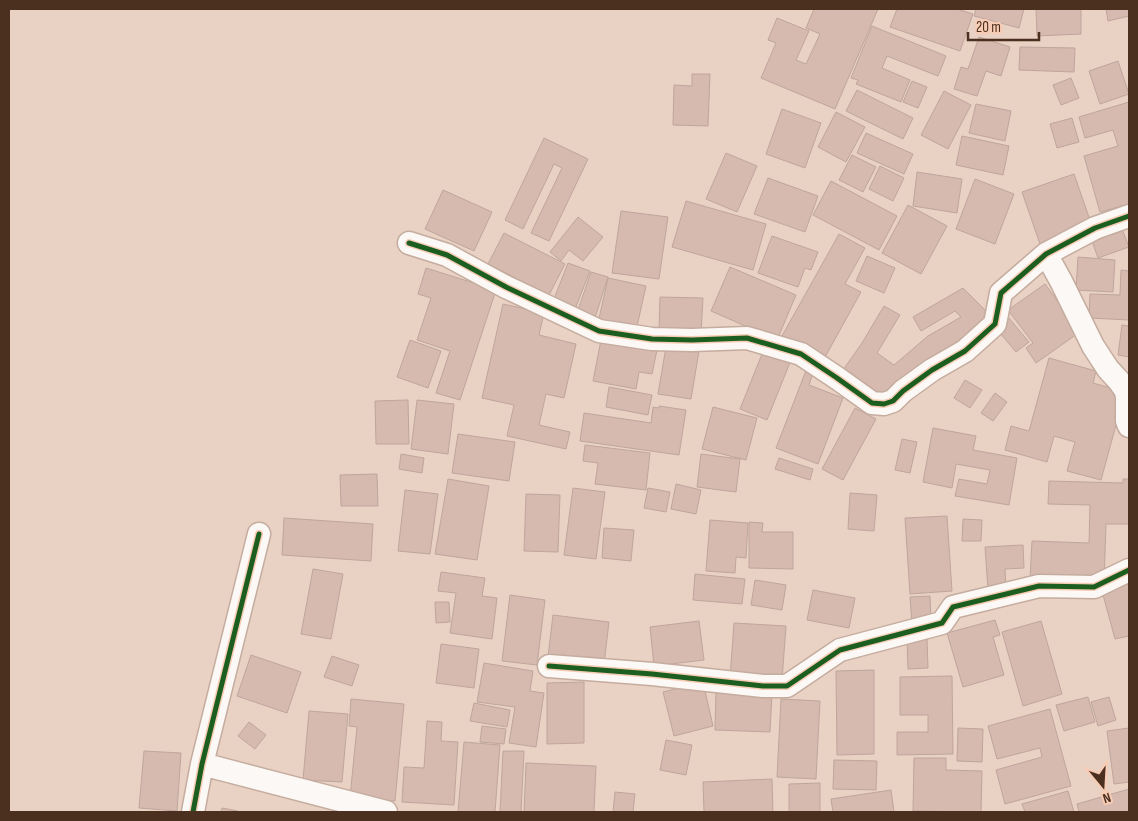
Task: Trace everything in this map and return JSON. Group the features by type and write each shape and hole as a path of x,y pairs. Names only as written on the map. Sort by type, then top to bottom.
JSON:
{"street":[{"path":"409,243 447,255 515,291 599,331 652,340 747,338 801,354 872,404 884,404 893,400 932,370 966,351 984,335 995,324 1001,293 1046,254 1095,228 1129,216"},
{"path":"1046,254 1093,346 1108,369 1126,391 1128,398 1127,421 1129,426"},
{"path":"193,812 202,764 259,534"},
{"path":"549,666 652,674 763,686 787,686 840,650 942,623 952,607 1039,586 1094,588 1129,570"},
{"path":"202,764 386,812"}],"building":[{"path":"814,9 878,9 835,109 761,78 776,43 768,40 777,18 809,31 796,60 806,64 820,34 806,28"},
{"path":"897,9 957,9 973,14 960,51 890,27"},
{"path":"976,9 1024,9 1019,28 974,16"},
{"path":"1036,9 1081,9 1081,34 1037,36"},
{"path":"1106,9 1129,9 1129,16 1108,21"},
{"path":"872,26 946,56 938,76 887,56 882,68 910,80 901,102 856,84 858,80 851,78"},
{"path":"979,37 1010,47 1001,76 986,71 977,96 954,89 961,67 968,69"},
{"path":"1020,47 1075,48 1074,72 1019,70"},
{"path":"1118,61 1129,94 1100,104 1089,71"},
{"path":"692,74 710,74 708,126 673,125 674,85 692,86"},
{"path":"1071,78 1079,98 1061,105 1053,85"},
{"path":"912,81 927,87 918,108 903,102"},
{"path":"857,90 913,118 903,139 846,111"},
{"path":"944,91 971,105 948,149 921,135"},
{"path":"1129,102 1129,204 1100,212 1084,156 1118,146 1113,130 1085,138 1079,117"},
{"path":"976,104 1011,111 1005,141 969,133"},
{"path":"782,109 821,123 805,168 766,154"},
{"path":"836,112 865,127 846,162 818,147"},
{"path":"1072,118 1079,142 1057,148 1050,124"},
{"path":"866,133 913,154 904,174 857,153"},
{"path":"962,136 1009,146 1003,175 956,165"},
{"path":"544,138 588,159 549,241 531,233 562,168 554,164 523,229 505,220"},
{"path":"726,153 757,166 737,212 706,199"},
{"path":"852,155 876,167 863,192 839,180"},
{"path":"880,166 904,178 893,201 869,189"},
{"path":"917,172 962,179 957,213 913,206"},
{"path":"1074,174 1092,226 1040,244 1022,192"},
{"path":"768,178 818,196 805,232 754,214"},
{"path":"975,179 1014,194 995,244 956,229"},
{"path":"831,181 897,216 879,250 813,215"},
{"path":"443,190 492,212 474,251 425,229"},
{"path":"686,201 766,224 753,270 672,247"},
{"path":"908,205 947,226 921,274 882,253"},
{"path":"621,211 668,217 659,279 612,273"},
{"path":"578,217 603,237 583,261 569,250 561,261 550,252"},
{"path":"1122,229 1129,247 1098,258 1092,241"},
{"path":"504,233 565,264 549,295 488,264"},
{"path":"839,234 865,248 845,284 861,292 824,359 782,336"},
{"path":"772,236 818,252 811,270 805,268 798,287 758,273"},
{"path":"867,256 895,268 884,293 856,281"},
{"path":"1078,257 1115,260 1113,292 1076,290"},
{"path":"568,263 590,271 574,312 552,304"},
{"path":"730,267 796,295 777,340 711,311"},
{"path":"426,268 496,290 460,400 436,393 450,351 417,340 431,298 418,294"},
{"path":"1121,270 1129,271 1129,320 1089,318 1090,294 1120,295"},
{"path":"591,272 608,277 594,321 576,316"},
{"path":"608,278 646,286 636,331 598,323"},
{"path":"1045,284 1080,332 1036,363 1026,348 1033,343 1008,310"},
{"path":"963,288 992,317 983,327 940,352 883,398 843,370 884,306 900,315 877,353 894,365 928,336 961,317 955,311 921,331 913,317"},
{"path":"660,297 703,298 701,333 659,332"},
{"path":"503,304 544,313 539,335 576,344 564,398 546,394 539,425 570,432 566,449 507,436 514,405 482,398"},
{"path":"1008,317 1029,342 1016,352 995,327"},
{"path":"1122,325 1129,326 1129,357 1118,355"},
{"path":"410,340 441,351 428,388 397,377"},
{"path":"601,340 657,350 652,374 639,372 636,389 593,381"},
{"path":"666,347 699,351 691,399 658,394"},
{"path":"764,349 791,360 767,420 740,409"},
{"path":"1049,358 1096,371 1093,383 1125,392 1101,480 1067,471 1075,442 1054,436 1047,462 1005,450 1011,426 1029,431"},
{"path":"807,368 814,370 809,385 843,398 818,464 776,448"},
{"path":"965,380 982,390 970,408 954,398"},
{"path":"609,387 652,395 648,415 606,407"},
{"path":"995,393 1007,402 993,421 981,413"},
{"path":"408,400 409,444 376,444 375,401"},
{"path":"417,400 454,404 448,454 411,449"},
{"path":"659,406 686,410 679,455 580,441 584,413 651,423 653,407 659,408"},
{"path":"713,407 757,418 746,460 702,449"},
{"path":"855,408 876,419 843,480 822,469"},
{"path":"933,428 976,436 973,450 1017,458 1009,505 955,496 959,479 987,484 990,470 956,464 952,488 923,482"},
{"path":"458,434 515,442 509,481 452,473"},
{"path":"902,439 917,442 910,473 895,470"},
{"path":"585,445 650,453 646,490 595,484 598,463 583,461"},
{"path":"401,454 424,458 422,473 399,469"},
{"path":"701,454 740,459 736,492 697,487"},
{"path":"779,458 813,469 810,480 775,469"},
{"path":"377,474 378,506 341,506 340,475"},
{"path":"448,479 489,486 477,560 435,554"},
{"path":"1123,479 1129,479 1129,524 1106,524 1104,582 1030,579 1032,541 1089,543 1090,505 1048,504 1049,481 1123,483"},
{"path":"676,484 701,490 696,514 671,509"},
{"path":"573,488 605,492 596,559 564,555"},
{"path":"648,488 670,492 666,512 644,508"},
{"path":"405,490 438,494 430,554 398,551"},
{"path":"850,493 877,495 874,531 848,529"},
{"path":"526,494 560,495 558,552 524,551"},
{"path":"947,516 952,591 910,594 905,518"},
{"path":"284,518 373,524 371,561 282,555"},
{"path":"963,519 982,520 981,541 962,541"},
{"path":"710,520 748,523 746,558 736,557 735,573 706,571"},
{"path":"749,522 763,523 762,532 793,532 793,569 749,568"},
{"path":"604,528 634,530 631,561 602,558"},
{"path":"1023,545 1024,568 1005,569 1006,589 988,589 985,547"},
{"path":"313,569 343,574 331,639 301,634"},
{"path":"441,572 485,578 482,596 497,598 492,639 450,633 456,593 438,591"},
{"path":"695,574 745,579 742,604 693,600"},
{"path":"755,580 786,585 782,610 751,605"},
{"path":"1129,584 1129,636 1115,639 1102,591"},
{"path":"813,590 855,598 849,628 807,620"},
{"path":"510,595 545,600 537,665 502,661"},
{"path":"930,596 931,622 912,624 910,597"},
{"path":"435,602 449,602 450,622 436,623"},
{"path":"553,615 609,622 604,664 548,657"},
{"path":"995,620 1000,635 993,637 1004,675 963,687 947,633"},
{"path":"699,621 704,660 654,666 650,627"},
{"path":"1041,621 1062,694 1023,706 1002,632"},
{"path":"734,623 786,626 782,680 730,677"},
{"path":"907,639 927,639 928,668 908,669"},
{"path":"441,644 479,649 474,688 436,683"},
{"path":"251,655 301,672 287,713 237,696"},
{"path":"332,656 359,665 352,686 324,677"},
{"path":"484,663 533,671 530,691 544,693 536,747 509,743 515,707 477,702"},
{"path":"874,670 874,754 837,755 836,671"},
{"path":"952,676 953,754 897,755 897,732 928,732 928,715 900,715 900,677"},
{"path":"584,682 584,743 547,744 547,683"},
{"path":"703,682 713,726 674,736 663,692"},
{"path":"716,691 772,693 770,732 715,730"},
{"path":"1088,697 1095,722 1064,731 1056,705"},
{"path":"1109,697 1116,720 1098,726 1091,702"},
{"path":"351,699 404,704 395,801 350,797 357,727 349,726"},
{"path":"781,699 820,701 816,779 777,777"},
{"path":"474,703 510,710 507,727 470,721"},
{"path":"1050,709 1071,786 1005,804 996,770 1042,757 1040,748 997,759 988,726"},
{"path":"309,711 348,714 342,782 303,780"},
{"path":"427,721 442,722 441,741 458,742 454,805 402,802 404,767 424,768"},
{"path":"249,722 266,735 255,749 238,736"},
{"path":"482,726 506,729 504,744 480,742"},
{"path":"958,728 983,729 982,762 957,761"},
{"path":"1129,728 1129,782 1114,784 1107,731"},
{"path":"666,740 692,745 686,775 660,770"},
{"path":"464,742 500,745 495,812 458,812"},
{"path":"144,751 181,753 177,811 139,808"},
{"path":"503,751 524,751 521,812 500,812"},
{"path":"914,758 946,758 946,770 982,771 981,812 913,811"},
{"path":"834,760 877,761 876,790 833,789"},
{"path":"526,763 596,766 594,812 524,812"},
{"path":"772,779 773,812 704,812 703,782"},
{"path":"820,783 820,812 789,812 789,784"},
{"path":"1129,789 1129,812 1079,812 1077,804"},
{"path":"891,790 894,812 833,812 831,799"},
{"path":"1068,791 1074,812 1025,812 1022,804"},
{"path":"615,792 635,794 633,812 613,812"},
{"path":"222,808 238,811 238,812 221,812"}],"cycle path":[{"path":"409,243 447,255 506,287 599,331 652,339 747,338 801,354 872,403 884,404 893,401 903,391 932,370 965,351 995,324 1001,293 1046,254 1095,228 1129,216"},
{"path":"193,812 202,764 259,534"},
{"path":"549,666 652,674 763,686 787,686 840,650 942,623 953,607 1039,586 1094,587 1129,570"}]}
